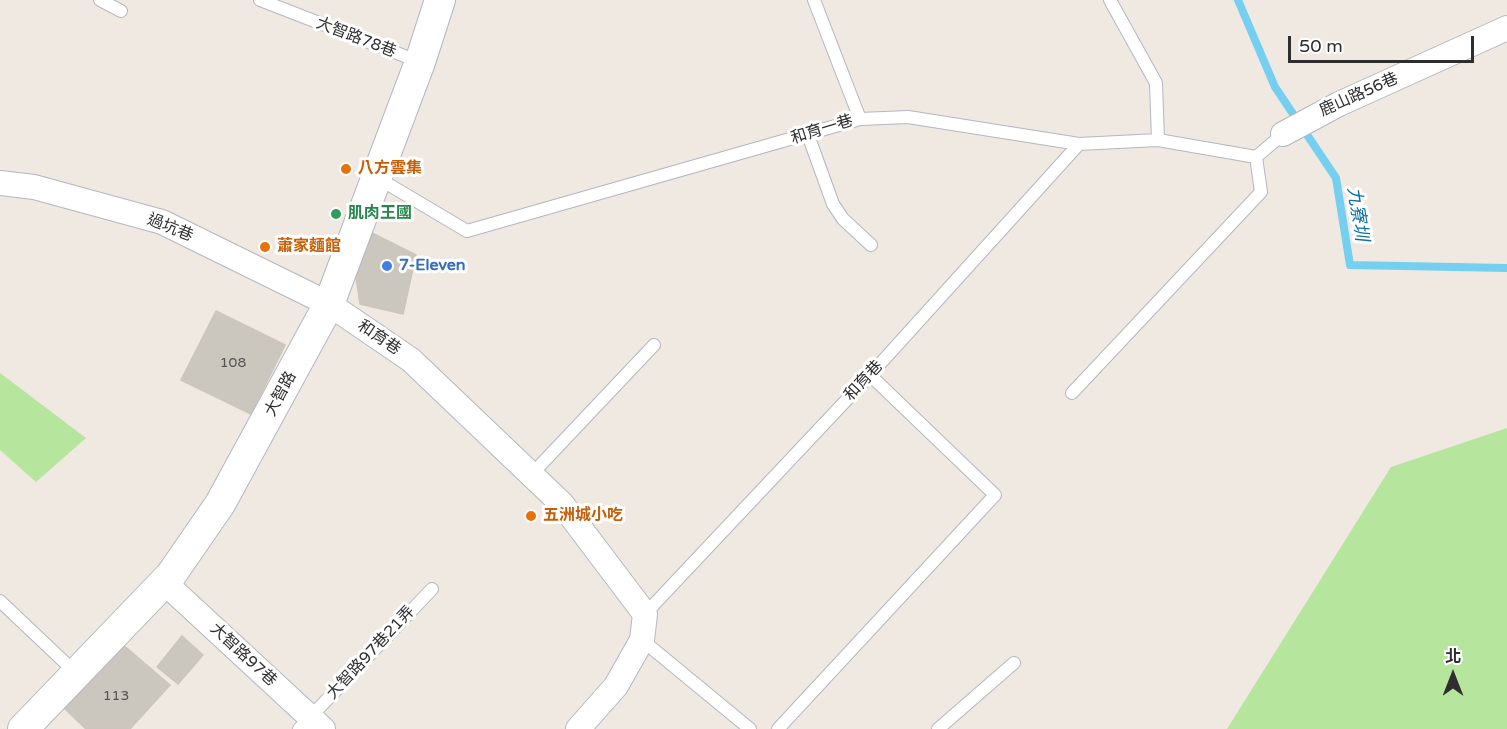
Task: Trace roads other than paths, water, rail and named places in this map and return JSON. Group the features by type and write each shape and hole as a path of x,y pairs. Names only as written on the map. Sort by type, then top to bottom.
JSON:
{"street":[{"name":"大智路","path":"23,729 164,582 220,504 329,304 420,62 440,0"},
{"name":"鹿山路56巷","path":"1283,134 1310,118 1507,28"},
{"name":"過坑巷","path":"0,183 34,187 162,222 329,304"},
{"name":"和育巷","path":"329,304 411,360 562,504 645,614"},
{"name":"大智路97巷","path":"164,582 311,725"},
{"path":"578,729 616,686 642,640 645,614"}],"lane":[{"path":"100,0 121,11"},
{"name":"大智路78巷","path":"260,0 420,62"},
{"path":"814,0 860,118"},
{"path":"1110,0 1156,83 1158,140"},
{"name":"和育一巷","path":"376,177 467,231 808,135 860,118 908,117 1079,144 1158,140 1256,157"},
{"path":"1072,393 1261,192 1256,157 1283,134"},
{"path":"808,135 833,204 843,219 871,245"},
{"name":"和育巷","path":"645,614 870,375 1079,144"},
{"path":"531,475 654,345"},
{"path":"778,729 995,495 870,375"},
{"name":"大智路97巷21弄","path":"311,725 432,589"},
{"path":"0,601 76,674"},
{"path":"642,640 750,729"},
{"path":"938,729 1014,663"}],"waterway":[{"name":"九寮圳","path":"1238,0 1275,87 1336,178 1350,265 1507,268"}],"place":[{"name":"八方雲集","path":"346,169"},
{"name":"肌肉王國","path":"336,214"},
{"name":"蕭家麵館","path":"265,247"},
{"name":"7-Eleven","path":"387,266"},
{"name":"五洲城小吃","path":"531,516"}]}
